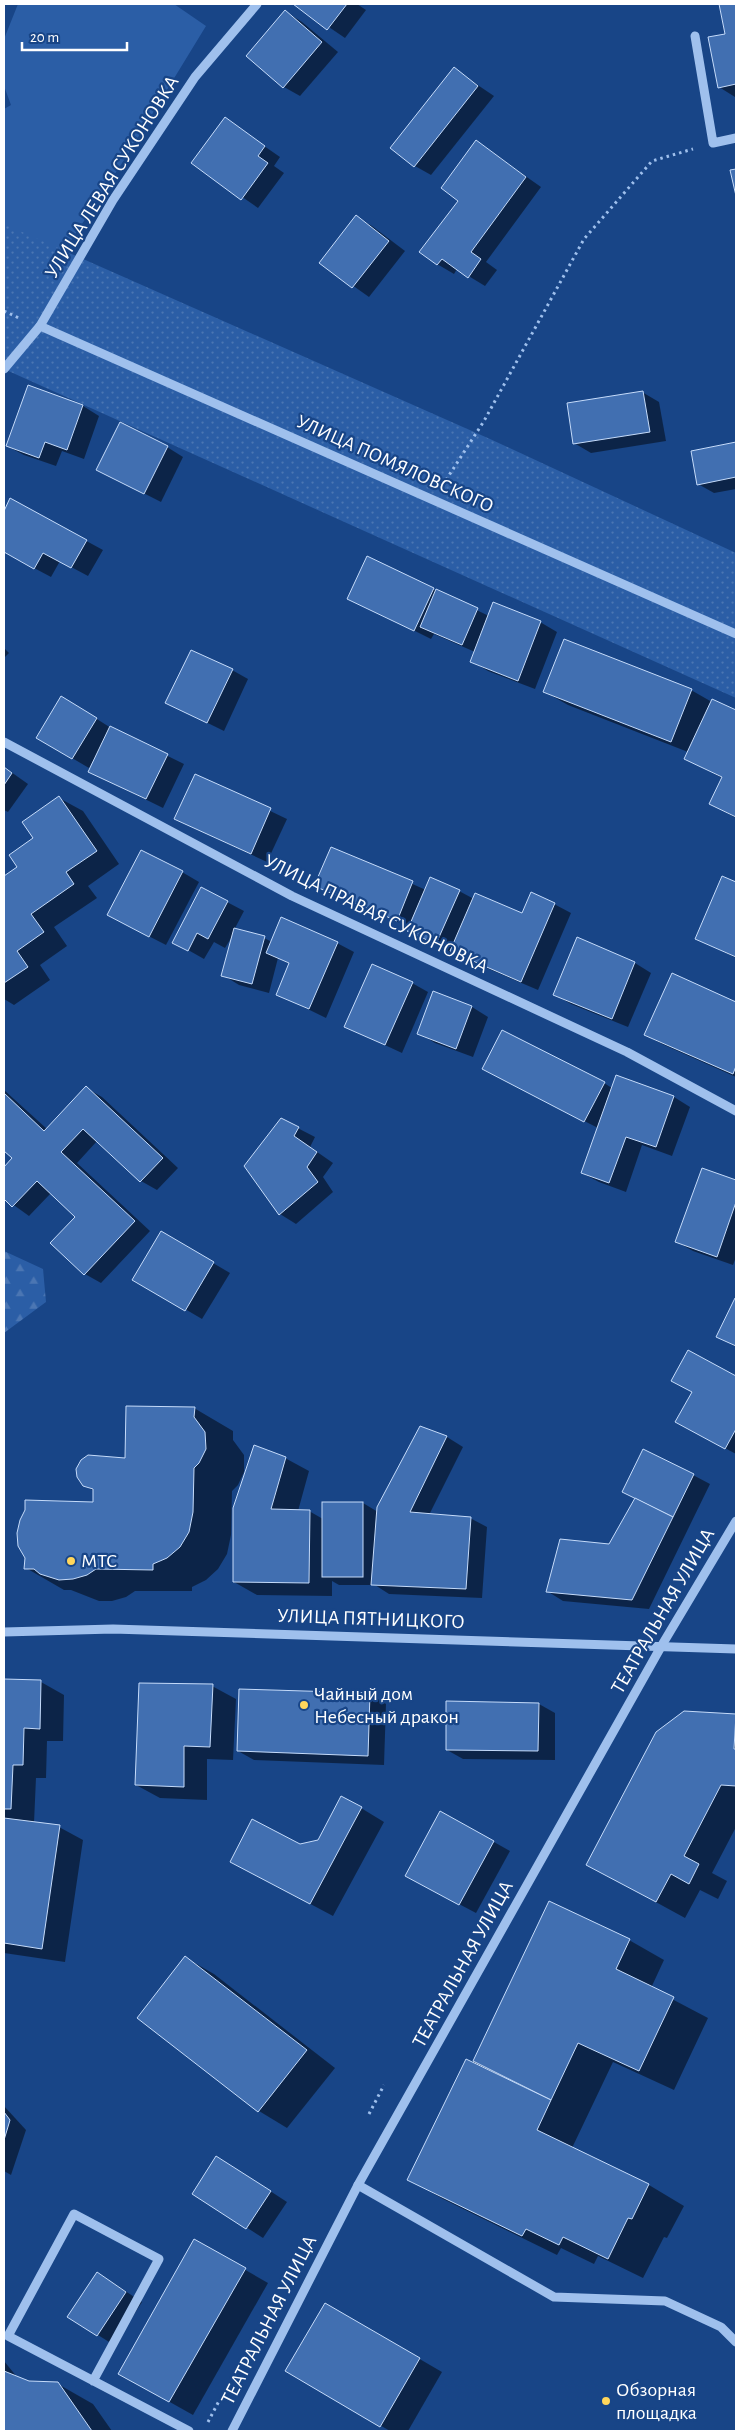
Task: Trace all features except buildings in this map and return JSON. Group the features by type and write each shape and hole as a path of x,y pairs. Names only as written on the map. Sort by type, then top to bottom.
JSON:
{"street":[{"name":"УЛИЦА ЛЕВАЯ СУКОНОВКА","path":"40,326 113,200 194,78 257,4"},
{"path":"694,36 713,143 736,138"},
{"path":"4,369 40,326"},
{"name":"УЛИЦА ПОМЯЛОВСКОГО","path":"40,326 736,634"},
{"name":"УЛИЦА ПРАВАЯ СУКОНОВКА","path":"4,742 292,896 627,1052 736,1112"},
{"name":"ТЕАТРАЛЬНАЯ УЛИЦА","path":"232,2431 358,2185 662,1645 736,1520"},
{"name":"УЛИЦА ПЯТНИЦКОГО","path":"4,1632 113,1628 736,1648"},
{"path":"358,2185 554,2297 665,2302 721,2326 736,2342"},
{"path":"94,2381 159,2259 74,2214 8,2336 188,2431"}],"path":[{"path":"434,500 484,421 584,240 652,161 713,143"}],"green space":[{"path":"18,4 174,4 206,26 126,157 53,268 4,256 4,109 11,105 4,86 4,39"},
{"path":"4,224 490,439 736,553 736,698 4,369"},
{"path":"4,1251 43,1269 46,1302 4,1333"}],"place":[{"name":"МТС","path":"71,1561"},
{"name":"Чайный дом Небесный дракон","path":"304,1705"},
{"name":"Обзорная площадка","path":"606,2401"}]}
